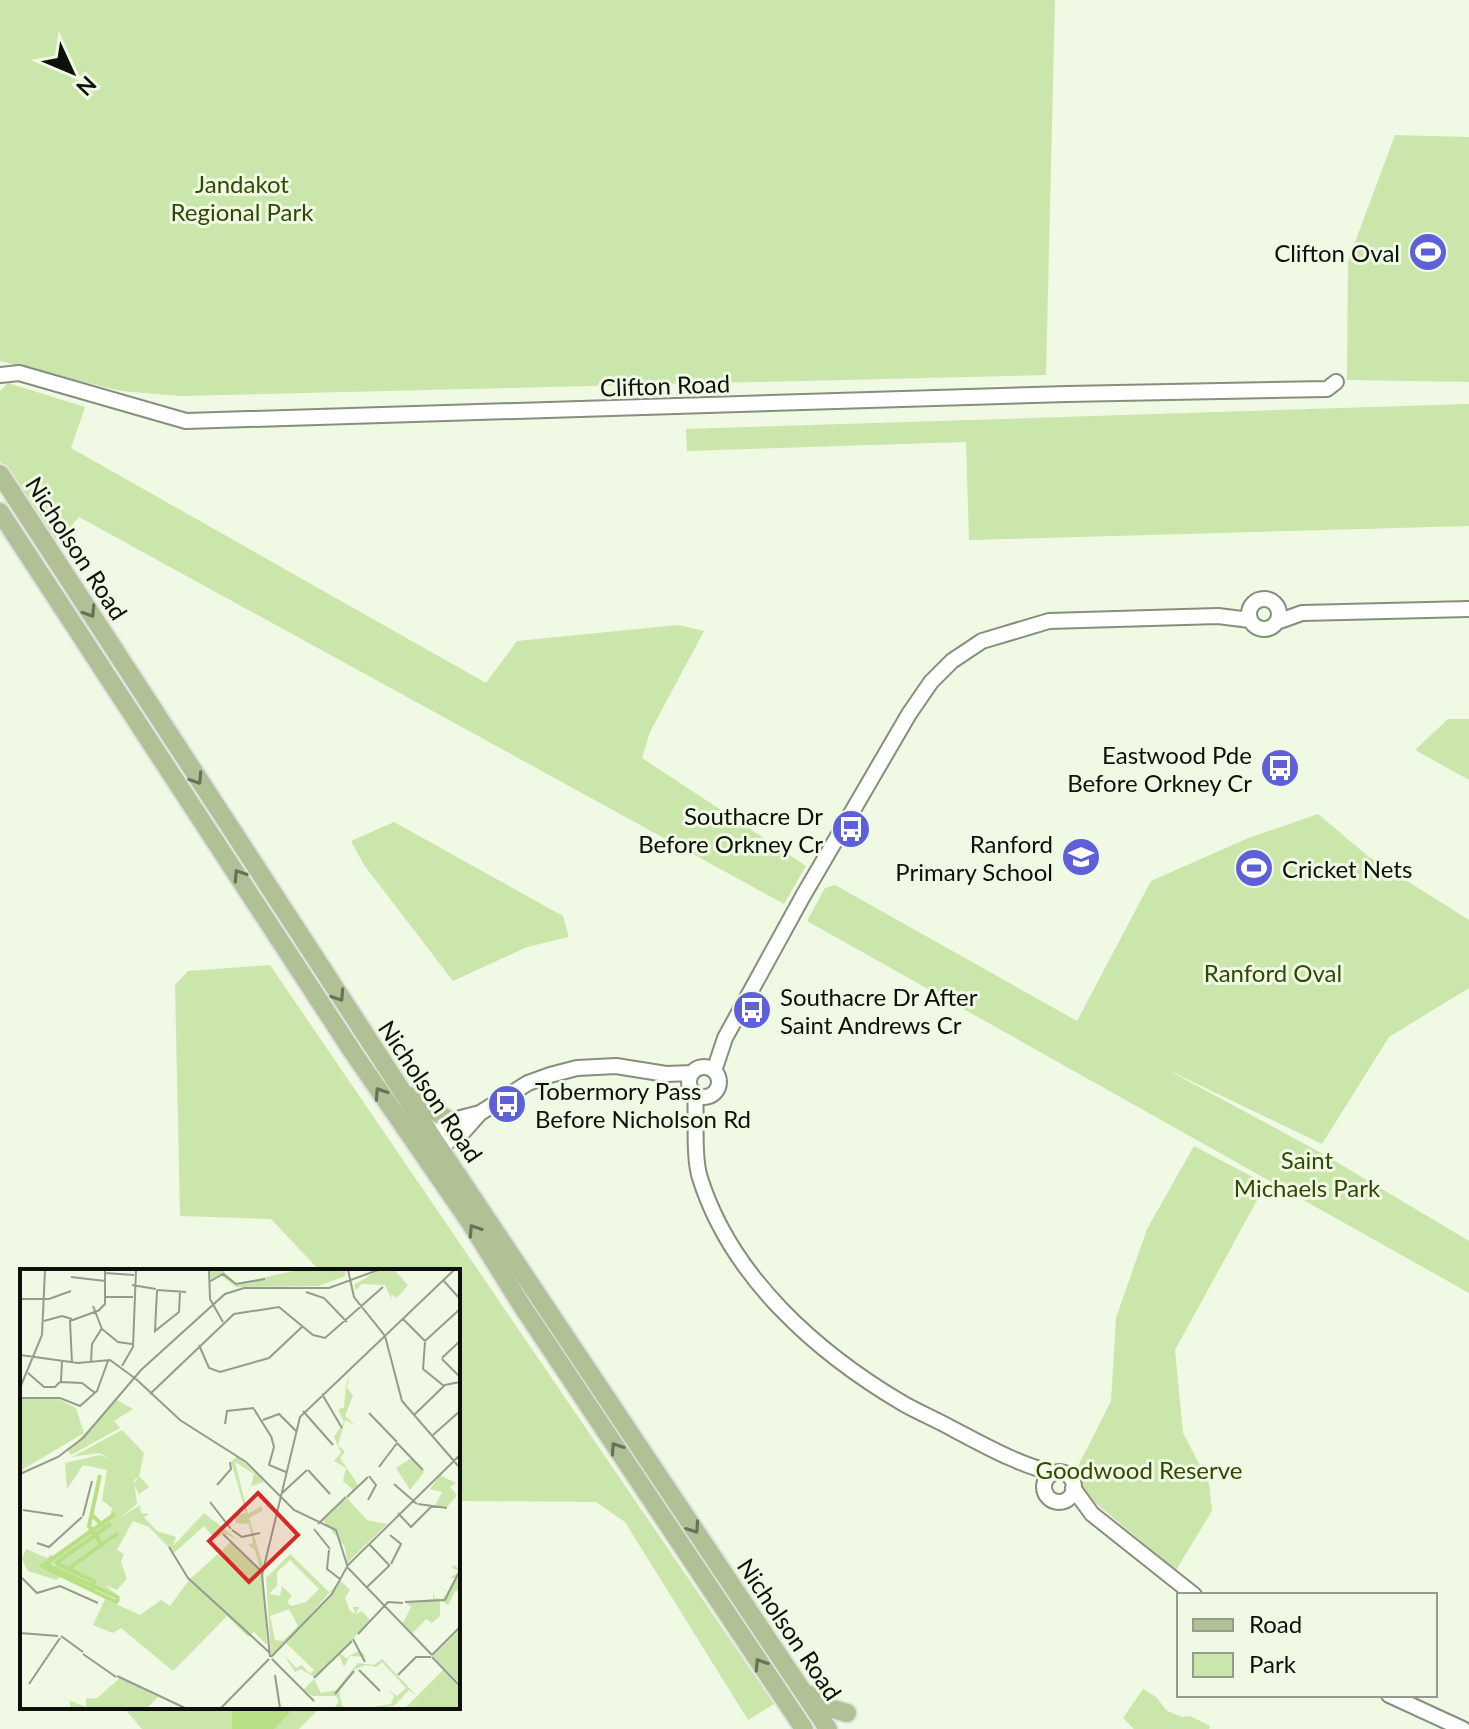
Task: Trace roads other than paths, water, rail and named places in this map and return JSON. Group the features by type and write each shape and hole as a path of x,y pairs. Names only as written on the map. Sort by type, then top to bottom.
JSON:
{"main road":[{"name":"Nicholson Road","path":"0,474 399,1086 471,1224 522,1306 804,1729"},
{"name":"Nicholson Road","path":"0,512 428,1146 828,1729"},
{"path":"399,1086 421,1105 452,1122"},
{"path":"801,1688 830,1708 847,1713"}],"street":[{"name":"Clifton Road","path":"0,375 19,373 186,421 1327,389 1336,382"},
{"path":"1250,613 1257,601 1266,599 1302,613"},
{"path":"1277,605 1277,622"},
{"path":"1250,613 1256,627 1264,630 1302,613 1469,609"},
{"path":"1191,1593 1092,1514 1067,1475 1048,1480 906,1405 809,1334 761,1288 715,1216 699,1175 698,1123 689,1084 725,1038 909,714 926,689 952,661 982,641 1010,630 1049,621 1250,613"},
{"path":"428,1146 452,1122 480,1113 528,1083 564,1070 616,1066 666,1074 703,1070 719,1084 698,1123"},
{"path":"666,1074 700,1096 711,1095"},
{"path":"428,1146 464,1131 480,1113"},
{"path":"1048,1480 1049,1499 1092,1514"},
{"path":"1062,1502 1070,1496 1073,1488"},
{"path":"1393,1697 1463,1729"}],"place":[{"name":"Clifton Oval","path":"1428,252"},
{"name":"Eastwood Pde Before Orkney Cr","path":"1280,768"},
{"name":"Southacre Dr Before Orkney Cr","path":"851,829"},
{"name":"Ranford Primary School","path":"1081,857"},
{"name":"Cricket Nets","path":"1254,868"},
{"name":"Southacre Dr After Saint Andrews Cr","path":"752,1010"},
{"name":"Tobermory Pass Before Nicholson Rd","path":"507,1104"}],"park label":[{"name":"Jandakot Regional Park","path":"242,197"},
{"name":"Ranford Oval","path":"1273,972"},
{"name":"Saint Michaels Park","path":"1307,1173"},
{"name":"Goodwood Reserve","path":"1139,1469"}]}
